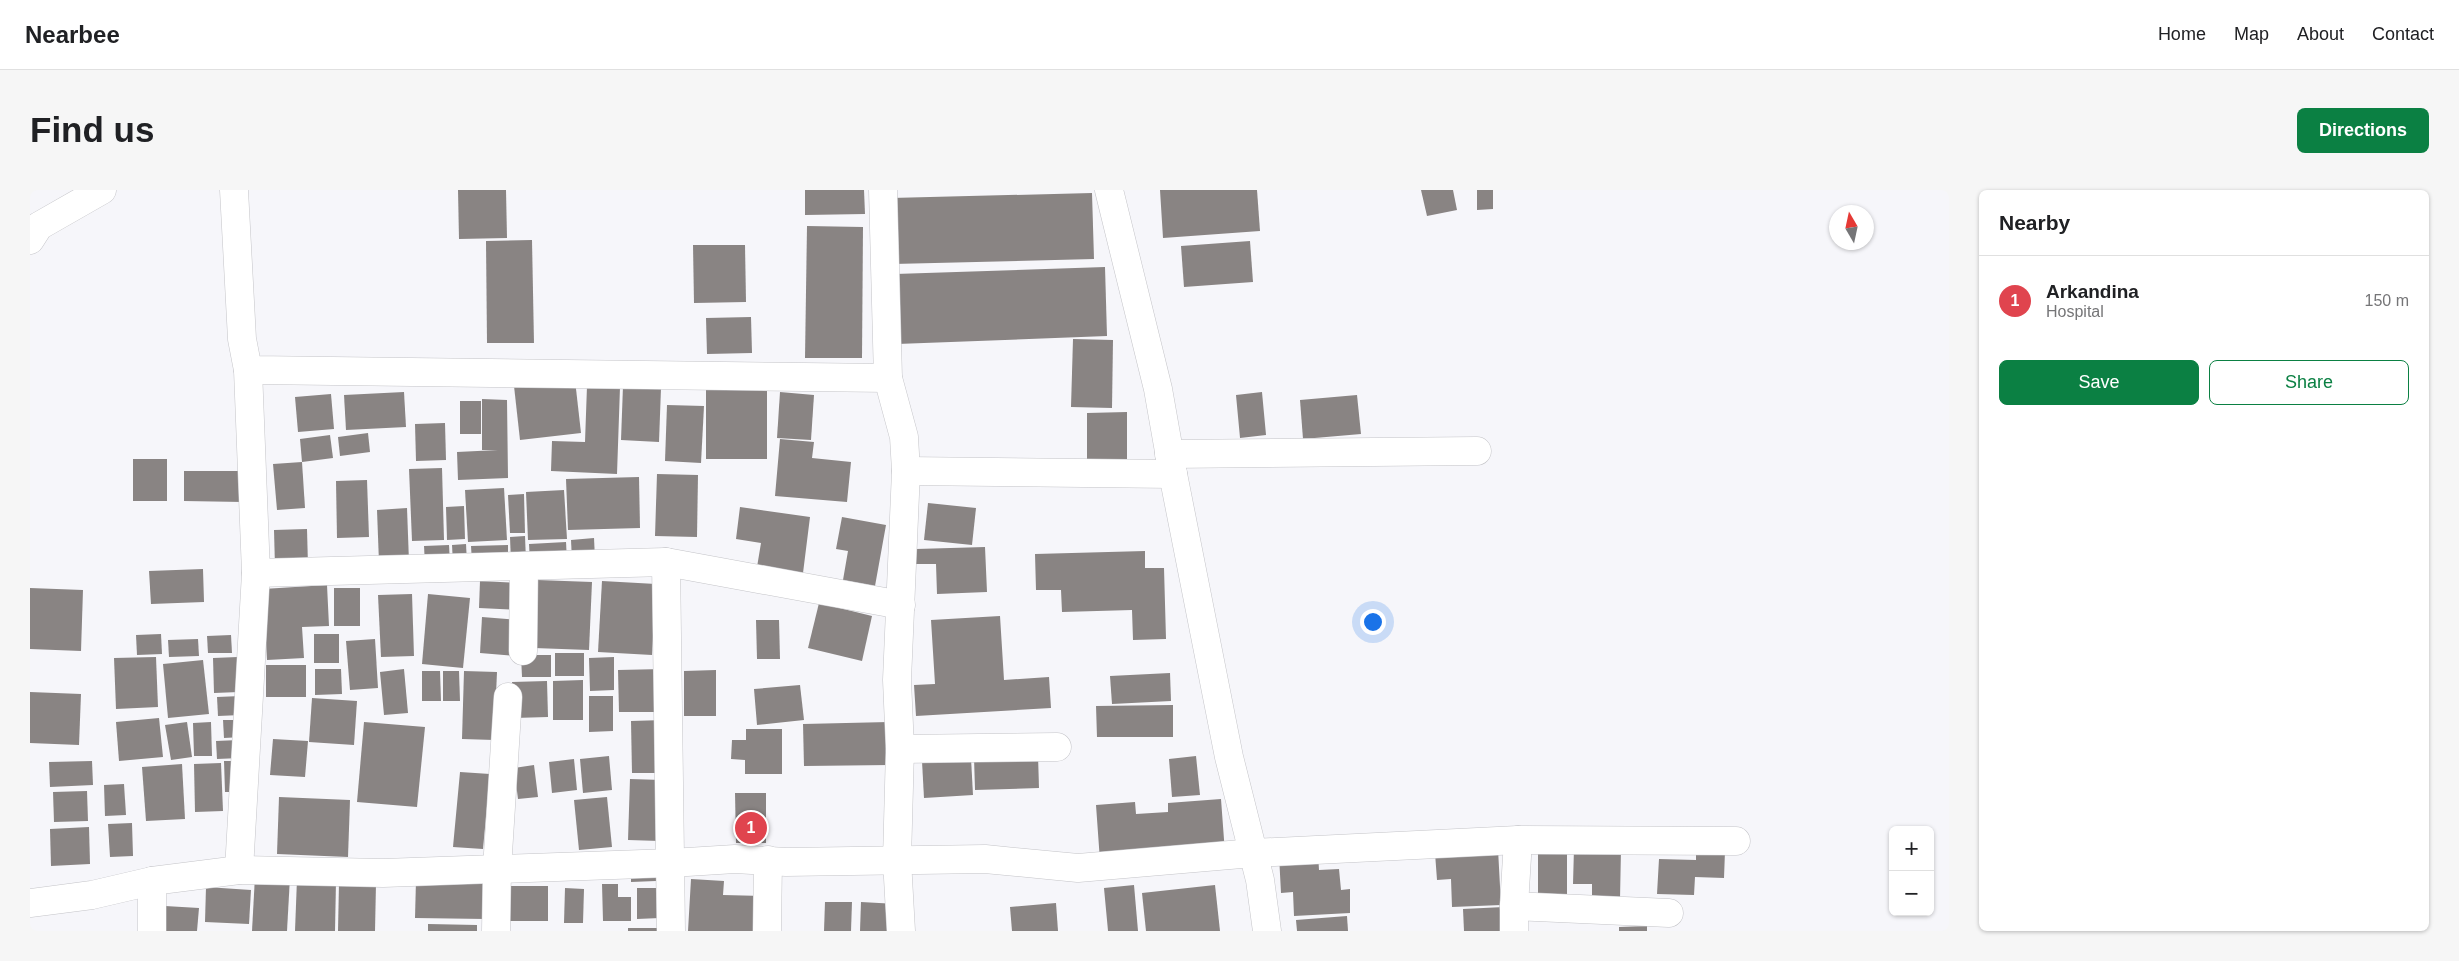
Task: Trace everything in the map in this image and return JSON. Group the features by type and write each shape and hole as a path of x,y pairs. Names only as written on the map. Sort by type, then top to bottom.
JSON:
{"street":[{"path":"30,240 39,226 102,190"},
{"path":"234,190 242,339 248,370 256,573 239,870"},
{"path":"883,190 888,378 904,436 906,472 897,680 900,749 897,860 901,931"},
{"path":"1110,190 1158,389 1229,757 1260,880 1267,931"},
{"path":"248,370 888,378"},
{"path":"906,472 1171,464 1477,451"},
{"path":"256,573 666,562 901,605"},
{"path":"666,562 671,931"},
{"path":"523,651 524,566"},
{"path":"496,931 497,869 508,697"},
{"path":"900,749 1056,747"},
{"path":"1518,840 1514,918 1669,913"},
{"path":"30,903 92,895 152,881 239,870 383,873 735,859 831,862 985,859 1078,868 1253,853 1518,840 1736,841"},
{"path":"767,931 768,860"},
{"path":"152,881 152,931"}],"building":[{"path":"458,190 506,190 507,238 459,239"},
{"path":"805,190 864,190 865,214 805,215"},
{"path":"1160,190 1257,190 1260,231 1163,238"},
{"path":"1421,190 1453,190 1457,210 1427,216"},
{"path":"1477,190 1493,190 1493,209 1477,210"},
{"path":"1092,193 1094,259 893,264 891,198"},
{"path":"807,226 863,227 862,358 805,358"},
{"path":"532,240 534,343 487,343 486,241"},
{"path":"1250,241 1253,282 1184,287 1181,246"},
{"path":"693,245 745,245 746,302 694,303"},
{"path":"1105,267 1107,336 897,344 895,274"},
{"path":"751,317 752,353 707,354 706,318"},
{"path":"1073,339 1113,340 1112,408 1071,407"},
{"path":"575,380 581,433 520,440 514,386"},
{"path":"587,386 620,387 617,474 551,471 552,441 585,442"},
{"path":"623,386 661,388 659,442 621,440"},
{"path":"767,389 767,459 706,459 706,390"},
{"path":"404,392 406,427 346,430 344,395"},
{"path":"780,392 814,395 811,440 777,438"},
{"path":"1262,392 1266,435 1240,438 1236,395"},
{"path":"331,394 334,429 298,432 295,397"},
{"path":"1357,395 1361,434 1303,439 1300,400"},
{"path":"482,399 507,400 508,478 458,480 457,452 498,450 482,450"},
{"path":"460,401 481,401 481,434 460,434"},
{"path":"667,405 704,406 701,463 665,461"},
{"path":"1127,412 1127,464 1087,464 1087,413"},
{"path":"445,423 446,460 416,461 415,424"},
{"path":"368,433 370,452 340,456 338,437"},
{"path":"330,435 333,458 302,462 300,439"},
{"path":"780,439 814,442 812,458 851,462 847,502 775,496"},
{"path":"133,459 167,459 167,501 133,501"},
{"path":"302,462 305,508 277,510 273,464"},
{"path":"442,468 444,540 412,541 409,469"},
{"path":"184,471 243,471 243,502 184,501"},
{"path":"657,474 698,475 697,537 655,536"},
{"path":"639,477 640,528 568,530 566,479"},
{"path":"367,480 369,537 337,538 336,481"},
{"path":"504,488 507,540 468,542 465,490"},
{"path":"564,490 567,539 528,540 526,492"},
{"path":"524,494 525,533 510,533 508,495"},
{"path":"928,503 976,508 972,545 924,540"},
{"path":"464,506 465,539 447,540 446,507"},
{"path":"740,507 810,517 803,573 757,567 761,543 736,539"},
{"path":"407,508 409,562 379,563 377,510"},
{"path":"842,517 886,525 875,586 843,580 848,551 836,549"},
{"path":"307,529 308,566 275,567 274,530"},
{"path":"525,536 526,561 511,562 510,537"},
{"path":"594,538 595,559 572,560 571,540"},
{"path":"566,542 567,560 530,562 529,544"},
{"path":"466,544 467,563 453,563 452,545"},
{"path":"449,545 450,563 425,564 424,546"},
{"path":"508,545 508,562 472,563 471,546"},
{"path":"985,547 987,592 937,594 936,564 916,564 916,549"},
{"path":"1145,551 1145,568 1164,568 1166,639 1133,640 1132,610 1062,612 1061,590 1036,590 1035,554"},
{"path":"203,569 204,602 151,604 149,571"},
{"path":"537,580 592,582 589,650 534,648"},
{"path":"480,581 520,583 518,610 479,608"},
{"path":"602,581 656,584 652,655 598,652"},
{"path":"327,585 329,626 302,627 304,658 267,660 263,589"},
{"path":"30,588 83,590 81,651 30,649"},
{"path":"334,588 360,588 360,626 334,626"},
{"path":"412,594 414,656 381,657 378,595"},
{"path":"428,594 470,598 463,668 422,664"},
{"path":"819,603 872,616 862,661 808,648"},
{"path":"1000,616 1004,680 1049,677 1051,708 916,716 914,685 935,684 931,620"},
{"path":"482,617 519,620 516,656 480,653"},
{"path":"756,620 779,620 780,659 757,659"},
{"path":"161,634 162,654 137,655 136,635"},
{"path":"314,634 339,634 339,663 314,663"},
{"path":"231,635 232,653 208,653 207,636"},
{"path":"198,639 199,656 169,657 168,640"},
{"path":"375,639 378,688 350,690 346,641"},
{"path":"555,653 584,653 584,676 555,676"},
{"path":"521,655 551,655 551,677 522,677"},
{"path":"156,657 158,707 116,709 114,658"},
{"path":"238,657 239,692 214,693 213,658"},
{"path":"614,657 614,690 590,691 589,658"},
{"path":"203,660 209,714 168,718 163,664"},
{"path":"266,665 306,665 306,697 266,697"},
{"path":"315,669 341,669 342,694 315,695"},
{"path":"404,669 408,713 384,715 380,672"},
{"path":"663,669 664,712 619,712 618,670"},
{"path":"716,670 716,716 684,716 684,671"},
{"path":"422,671 440,671 441,701 422,701"},
{"path":"443,671 459,671 460,701 443,701"},
{"path":"464,671 497,672 494,740 462,739"},
{"path":"1170,673 1171,701 1112,704 1110,676"},
{"path":"583,680 583,720 553,720 553,681"},
{"path":"547,681 548,717 514,718 512,682"},
{"path":"800,685 804,720 757,725 754,689"},
{"path":"30,692 81,694 79,745 30,743"},
{"path":"241,696 241,715 218,716 217,697"},
{"path":"589,696 613,696 613,731 589,732"},
{"path":"312,698 357,701 354,745 309,742"},
{"path":"1173,705 1173,737 1097,737 1096,706"},
{"path":"159,718 163,757 119,761 116,722"},
{"path":"223,720 242,720 242,737 224,738"},
{"path":"664,720 666,773 632,773 631,721"},
{"path":"187,722 192,757 171,760 165,725"},
{"path":"211,722 212,756 194,756 193,723"},
{"path":"364,722 425,727 417,807 357,802"},
{"path":"889,722 890,765 804,766 803,724"},
{"path":"746,729 782,729 782,774 745,774 745,760 731,759 732,740 746,740"},
{"path":"273,739 308,741 305,777 270,775"},
{"path":"239,740 240,758 217,759 216,741"},
{"path":"1038,755 1039,788 975,790 974,758"},
{"path":"609,756 612,790 583,793 580,759"},
{"path":"1196,756 1200,795 1172,797 1169,759"},
{"path":"971,758 973,795 924,798 922,761"},
{"path":"574,759 577,790 552,793 549,762"},
{"path":"92,761 93,785 50,787 49,762"},
{"path":"224,761 239,761 240,792 225,792"},
{"path":"221,763 223,811 195,812 194,764"},
{"path":"182,764 185,819 146,821 142,767"},
{"path":"534,765 538,797 518,799 514,768"},
{"path":"460,772 490,774 483,849 453,847"},
{"path":"630,779 662,780 660,841 628,840"},
{"path":"124,784 126,815 105,816 104,785"},
{"path":"87,791 88,821 54,822 53,792"},
{"path":"735,793 766,793 766,843 736,843"},
{"path":"279,797 350,800 348,857 277,854"},
{"path":"607,797 612,847 579,850 574,800"},
{"path":"1221,799 1225,853 1100,861 1096,805 1135,802 1136,814 1168,812 1168,803"},
{"path":"132,823 133,856 110,857 108,824"},
{"path":"89,827 90,864 51,866 50,829"},
{"path":"1567,847 1567,896 1538,896 1538,848"},
{"path":"1574,848 1621,849 1620,899 1592,898 1592,884 1573,884"},
{"path":"1498,849 1501,905 1452,907 1451,879 1437,880 1435,853"},
{"path":"1696,850 1725,851 1724,878 1695,877 1694,895 1657,894 1659,859 1696,860"},
{"path":"1318,853 1319,870 1339,869 1341,890 1350,889 1350,913 1294,916 1293,892 1281,893 1279,855"},
{"path":"631,870 656,870 656,881 631,882"},
{"path":"255,876 290,877 287,931 252,931"},
{"path":"297,879 336,881 335,931 295,931"},
{"path":"691,879 724,881 723,895 763,896 761,931 688,931"},
{"path":"416,880 487,881 486,919 415,918"},
{"path":"339,883 376,883 375,931 338,931"},
{"path":"602,884 618,884 618,897 631,897 631,921 603,921"},
{"path":"1134,885 1138,931 1108,931 1104,888"},
{"path":"1215,885 1220,931 1146,931 1142,893"},
{"path":"510,886 548,886 548,921 510,921"},
{"path":"206,887 251,890 249,924 205,922"},
{"path":"565,888 584,889 583,923 564,923"},
{"path":"637,888 659,888 660,918 637,919"},
{"path":"825,902 852,902 851,931 824,931"},
{"path":"861,902 897,904 896,931 860,931"},
{"path":"1056,903 1058,931 1012,931 1010,907"},
{"path":"165,906 199,908 197,931 164,931"},
{"path":"1504,907 1506,931 1464,931 1463,909"},
{"path":"1347,916 1348,931 1297,931 1296,920"},
{"path":"428,924 477,925 477,931 428,931"},
{"path":"1647,926 1647,931 1619,931 1619,927"},
{"path":"628,928 658,928 658,931 628,931"}],"place":[{"name":"Arkandina","path":"751,828"}]}
